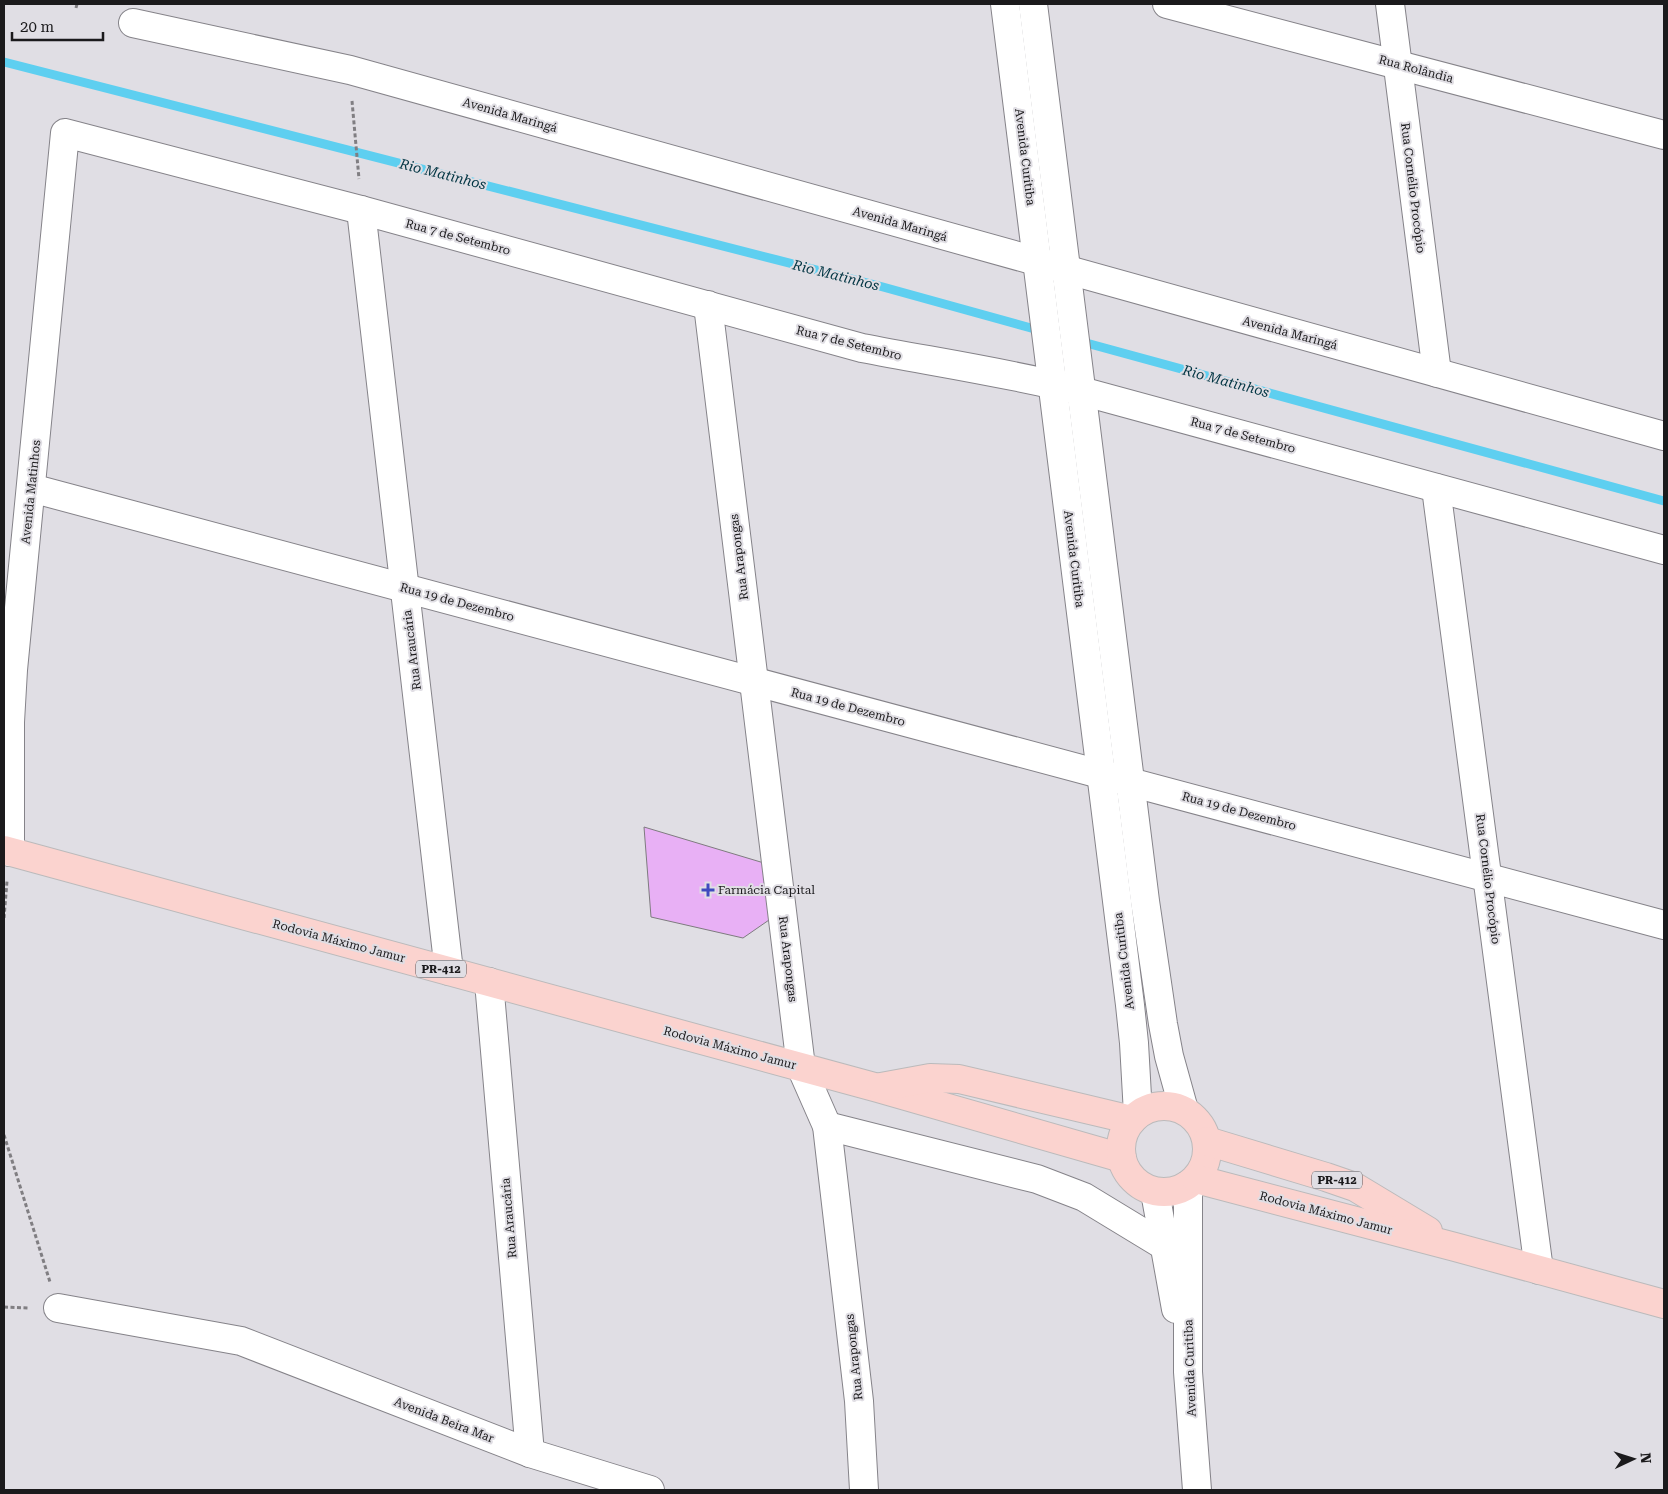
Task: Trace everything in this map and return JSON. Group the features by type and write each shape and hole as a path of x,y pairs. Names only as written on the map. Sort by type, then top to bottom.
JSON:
{"main road":[{"name":"Rodovia Máximo Jamur","path":"7,851 802,1067 1122,1158"},
{"name":"Rodovia Máximo Jamur","path":"878,1088 930,1078 959,1079 1135,1117"},
{"path":"1156,1106 1168,1106 1184,1110 1202,1127 1207,1141 1207,1155 1203,1167 1192,1182 1178,1191 1155,1192 1143,1188 1133,1180 1126,1170 1122,1158 1121,1144 1125,1132 1135,1117 1156,1106"},
{"name":"Rodovia Máximo Jamur","path":"1207,1141 1356,1187 1455,1247"},
{"name":"Rodovia Máximo Jamur","path":"1192,1182 1455,1247 1664,1304"}],"street":[{"name":"Avenida Curitiba","path":"1005,4 1039,263 1130,1005 1135,1117"},
{"path":"1033,4 1130,782 1163,1024 1169,1056 1184,1110"},
{"name":"Rua Rolândia","path":"1167,4 1664,135"},
{"name":"Rua Cornélio Procópio","path":"1390,4 1437,373"},
{"name":"Avenida Maringá","path":"133,22 350,70 1039,263 1068,284 1437,373 1664,436"},
{"name":"Rua 7 de Setembro","path":"65,133 361,210 862,348 1051,373 1081,391 1664,550"},
{"name":"Avenida Matinhos","path":"7,851 10,722 14,670 65,133"},
{"name":"Rua Araucária","path":"361,210 449,971"},
{"name":"Rua Arapongas","path":"708,305 802,1067 828,1126 859,1401 864,1490"},
{"name":"Rua 19 de Dezembro","path":"31,488 1664,925"},
{"name":"Rua Cornélio Procópio","path":"1436,488 1539,1270"},
{"name":"Rua Araucária","path":"489,982 530,1453"},
{"path":"828,1126 1053,1184 1084,1197 1163,1245"},
{"name":"Avenida Curitiba","path":"1192,1182 1188,1372 1197,1490"},
{"path":"1155,1192 1163,1245 1188,1372"},
{"name":"Avenida Beira Mar","path":"58,1308 241,1341 530,1453 650,1490"}],"path":[{"path":"350,70 361,210"},
{"path":"4,918 7,851"},
{"path":"4,1135 58,1308"}],"building":[{"name":"Farmácia Capital","path":"644,827 764,863 769,920 743,938 651,917"}],"waterway":[{"name":"Rio Matinhos","path":"4,62 883,287 1042,331"},
{"name":"Rio Matinhos","path":"1079,341 1664,501"}],"place":[{"name":"Farmácia Capital","path":"708,890"}]}
